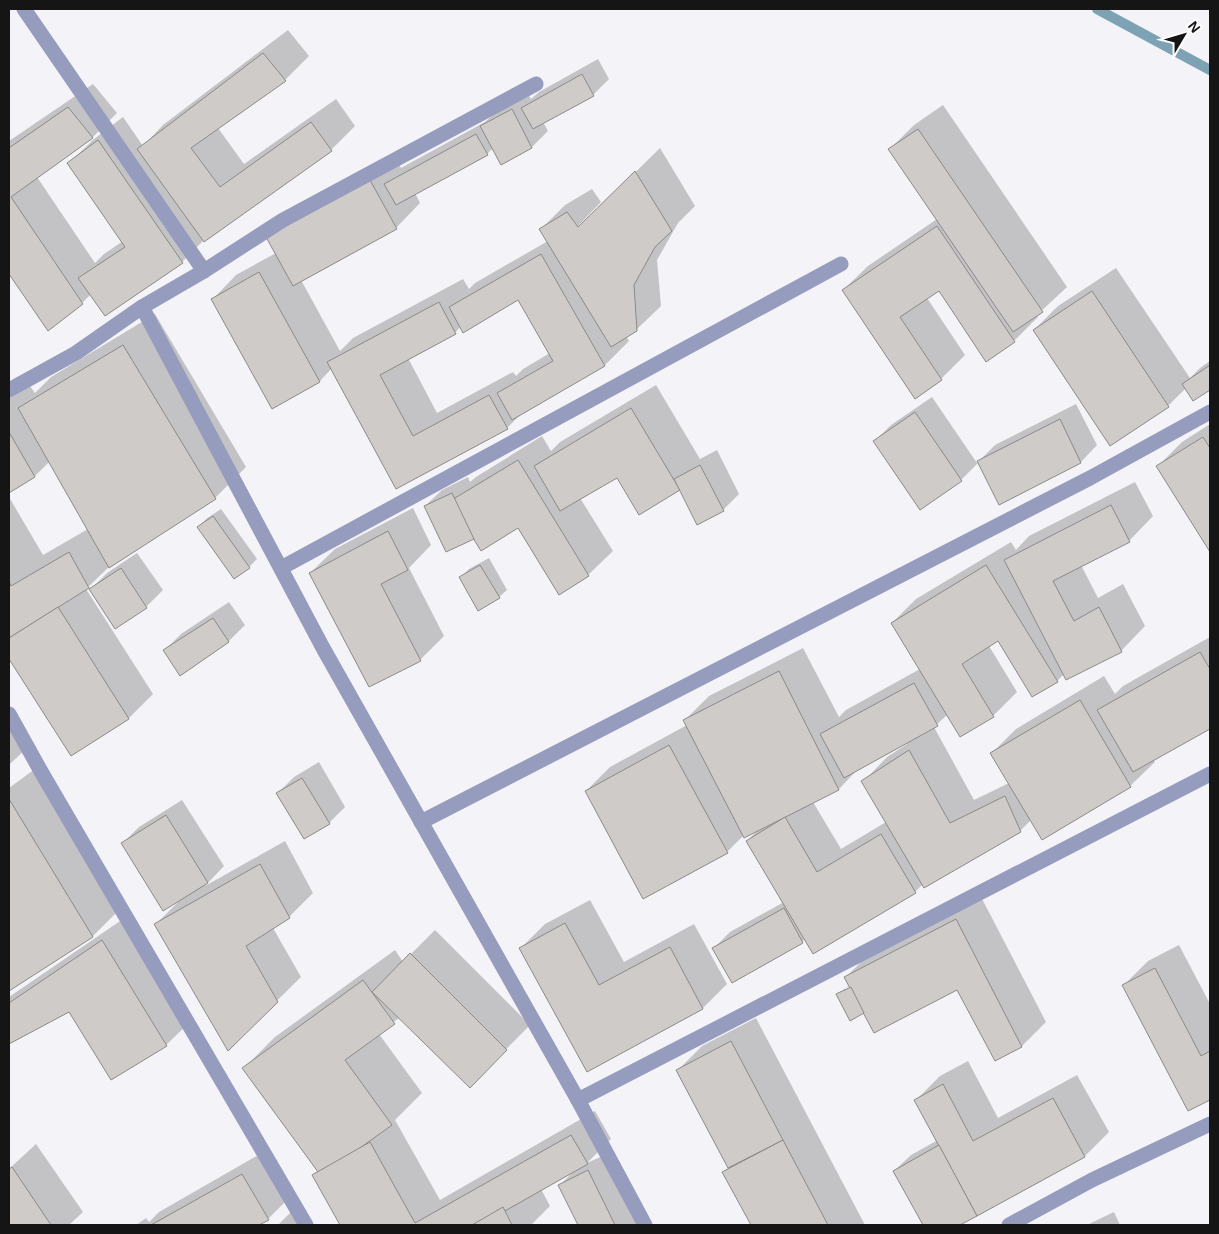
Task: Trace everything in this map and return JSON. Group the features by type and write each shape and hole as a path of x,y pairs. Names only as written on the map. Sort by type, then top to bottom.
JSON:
{"street":[{"path":"24,9 204,271"},
{"path":"9,390 76,353 142,307 204,271 283,220 536,84"},
{"path":"281,568 841,264"},
{"path":"142,307 323,648 578,1100 645,1225"},
{"path":"421,822 1090,478 1210,412"},
{"path":"9,714 306,1225"},
{"path":"578,1100 1210,774"},
{"path":"1009,1225 1092,1180 1210,1124"}],"building":[{"path":"263,53 286,81 191,148 220,187 311,122 332,151 204,242 137,149"},
{"path":"582,74 594,96 533,129 521,108"},
{"path":"68,107 93,138 11,197 83,304 48,331 9,274 9,148"},
{"path":"512,109 532,148 501,165 480,126"},
{"path":"918,129 1043,312 1013,332 888,149"},
{"path":"476,134 488,155 396,205 384,184"},
{"path":"98,140 183,263 105,316 78,278 125,247 67,163"},
{"path":"635,171 672,231 655,247 634,285 637,331 611,347 539,229 567,212 578,227"},
{"path":"370,180 397,229 293,286 266,237"},
{"path":"937,226 1015,342 986,362 939,291 900,317 942,380 915,399 842,290"},
{"path":"541,254 605,366 512,420 497,393 553,361 518,300 463,333 449,307"},
{"path":"259,272 320,382 272,409 211,299"},
{"path":"1092,291 1169,407 1110,446 1033,330"},
{"path":"439,302 456,334 380,375 413,436 489,395 508,429 396,489 327,362"},
{"path":"123,345 216,499 109,568 18,408"},
{"path":"1210,365 1210,390 1193,401 1182,384"},
{"path":"631,408 680,490 639,515 617,478 560,511 534,466"},
{"path":"915,412 962,481 920,510 873,441"},
{"path":"1060,419 1081,463 999,505 977,461"},
{"path":"9,432 35,477 9,493"},
{"path":"1203,437 1210,448 1210,552 1156,466"},
{"path":"518,460 589,576 559,595 518,528 481,551 450,501"},
{"path":"700,465 724,511 697,525 674,479"},
{"path":"452,493 474,539 446,552 424,506"},
{"path":"1111,505 1130,542 1053,581 1074,621 1099,607 1122,652 1066,680 1004,560"},
{"path":"213,516 250,568 234,579 197,527"},
{"path":"388,531 408,570 381,584 421,661 369,687 309,573"},
{"path":"69,552 89,588 9,638 9,581 11,586"},
{"path":"480,565 500,598 478,611 459,577"},
{"path":"986,565 1058,682 1032,697 998,641 962,664 994,717 960,737 891,623"},
{"path":"121,568 147,608 115,629 89,589"},
{"path":"58,607 129,719 71,756 9,659 9,638"},
{"path":"213,618 229,642 180,676 163,650"},
{"path":"1200,652 1210,669 1210,729 1133,772 1097,710"},
{"path":"779,671 839,790 744,838 683,720"},
{"path":"914,683 938,726 844,778 820,734"},
{"path":"1080,700 1131,787 1042,840 990,753"},
{"path":"669,745 728,853 643,899 585,791"},
{"path":"909,750 950,823 1005,796 1021,832 924,888 861,781"},
{"path":"302,778 330,824 304,839 276,793"},
{"path":"9,799 93,937 9,991"},
{"path":"166,815 208,883 163,911 121,843"},
{"path":"785,817 817,872 881,834 916,893 813,954 746,841"},
{"path":"260,864 290,918 246,946 278,1002 228,1051 154,924"},
{"path":"784,908 803,943 732,983 712,948"},
{"path":"956,919 1022,1047 995,1061 957,990 874,1033 844,977"},
{"path":"565,923 599,985 670,947 703,1009 587,1072 519,948"},
{"path":"102,940 167,1046 111,1080 69,1012 9,1044 9,1003"},
{"path":"410,953 507,1050 470,1088 372,992"},
{"path":"1155,968 1201,1056 1210,1051 1210,1100 1188,1111 1122,985"},
{"path":"363,980 395,1024 345,1060 392,1125 321,1176 242,1068"},
{"path":"851,987 864,1013 850,1021 836,994"},
{"path":"731,1041 783,1140 728,1168 676,1070"},
{"path":"943,1084 973,1141 1053,1098 1085,1157 977,1216 914,1100"},
{"path":"571,1135 588,1164 480,1225 340,1225 312,1175 370,1142 415,1223"},
{"path":"783,1140 828,1225 751,1225 722,1172"},
{"path":"939,1145 977,1216 960,1225 923,1225 893,1171"},
{"path":"12,1167 51,1225 9,1225 9,1169"},
{"path":"588,1170 615,1225 578,1225 558,1185"},
{"path":"242,1174 269,1220 259,1225 151,1225"},
{"path":"503,1207 512,1225 472,1225"}],"waterway":[{"path":"1097,9 1210,70"}]}
